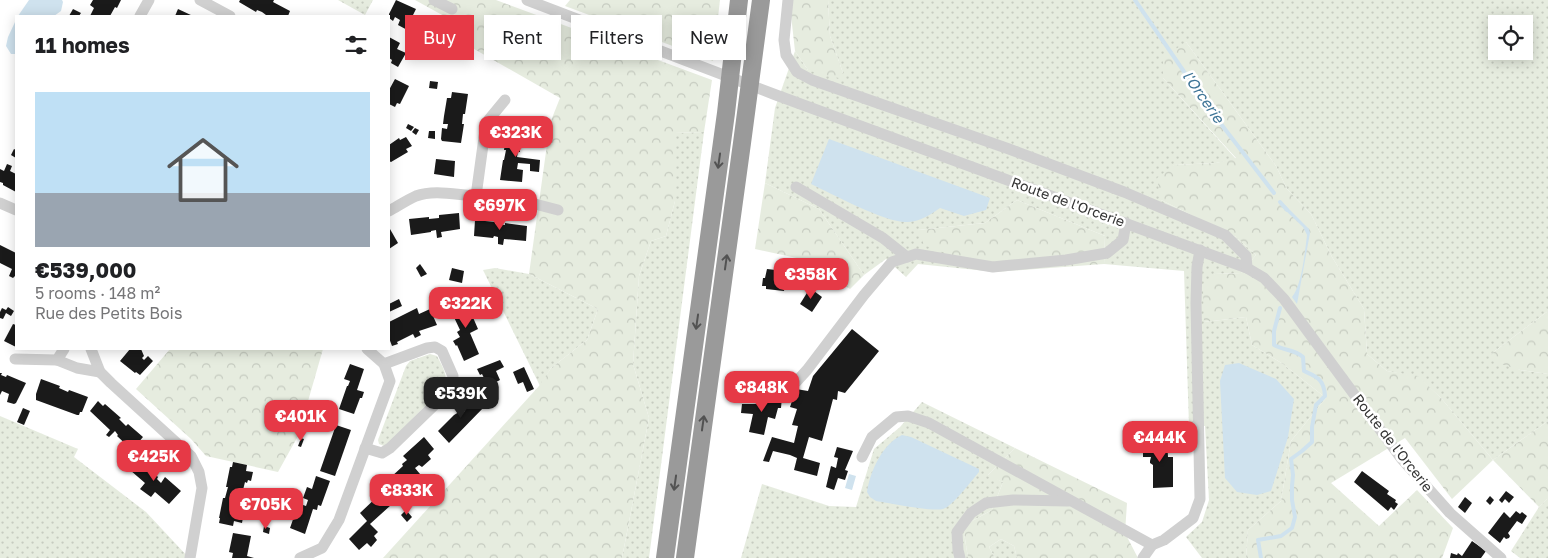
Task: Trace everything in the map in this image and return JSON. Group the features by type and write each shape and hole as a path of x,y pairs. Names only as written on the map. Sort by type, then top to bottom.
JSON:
{"highway":[{"path":"665,558 726,113 739,0"},
{"path":"685,558 746,116 760,0"}],"street":[{"path":"141,15 149,0"},
{"path":"200,0 228,15"},
{"path":"434,0 452,10"},
{"name":"Route de l'Orcerie","path":"527,0 776,95 1247,268 1264,278 1284,299 1401,458 1431,493 1450,513 1501,558"},
{"path":"788,0 784,40 786,55 797,72 812,80 1124,192 1225,235 1246,256 1247,268"},
{"path":"476,196 486,123 504,100"},
{"path":"796,187 883,238 906,257"},
{"path":"390,211 405,201 419,195 440,193 535,204 558,210"},
{"path":"0,203 15,210"},
{"path":"776,389 796,382 807,370 864,295 892,262 916,254 993,267 1107,254 1123,240 1126,223"},
{"path":"1143,558 1152,545 1164,540 1193,518 1200,499 1196,303 1197,267 1200,250"},
{"path":"365,448 382,453 390,448 452,388 453,376 442,352 435,347 426,348 384,364"},
{"path":"57,360 63,350"},
{"path":"91,350 100,372 184,448 196,463 201,480 202,498 190,558"},
{"path":"300,558 322,548 338,520 390,381 384,364 368,350"},
{"path":"15,359 57,360 78,368 100,372"},
{"path":"862,456 872,437 896,417 908,416 929,423 1152,545"},
{"path":"960,558 957,532 970,513 986,503 1013,500 1072,502"}],"green space":[{"path":"338,0 373,0 365,15"},
{"path":"415,0 496,0 536,15 484,15 484,55 474,49 474,15 442,15"},
{"path":"570,0 720,0 718,15 672,15 672,46 662,42 662,15 589,15 565,6"},
{"path":"793,0 828,0 830,36 843,73 839,78 808,70 795,51 791,15"},
{"path":"828,0 1548,0 1548,311 1491,354 1520,370 1548,374 1548,421 1493,460 1441,398 1418,377 1387,371 1367,354 1364,309 1332,257 1311,214 1287,189 1276,166 1186,42 1163,78 1236,159 1216,163 1174,165 1161,200 1236,237 1256,255 1241,273 1215,274 1204,322 1246,317 1252,345 1283,364 1326,398 1291,441 1281,501 1248,530 1246,558 1202,558 1186,537 1202,522 1209,500 1205,426 1189,426 1184,271 1104,264 1105,236 1017,200 985,223 918,230 996,272 918,264 906,277 886,259 864,275 819,209 765,183 775,108 795,51 808,70 843,73 830,36"},
{"path":"561,24 571,28 571,60 658,60 712,80 704,132 675,133 675,201 666,236 651,241 639,276 633,364 649,418 622,558 383,558 539,386 551,368 587,340 598,309 529,274 550,123 560,98 493,60 561,60"},
{"path":"1186,42 1276,166 1287,189 1311,214 1332,257 1364,309 1367,354 1387,371 1418,376 1441,398 1493,460 1452,499 1405,438 1331,483 1379,526 1417,490 1453,528 1442,558 1246,558 1248,530 1281,501 1291,441 1326,398 1283,364 1252,345 1246,317 1204,322 1203,287 1215,274 1241,273 1256,255 1236,237 1161,200 1157,178 1174,165 1216,163 1236,158 1163,78 1163,58"},
{"path":"704,132 649,558 622,558 649,418 633,364 639,276 651,241 666,236 675,201 675,133"},
{"path":"765,183 819,209 864,275 850,289 806,260 755,249"},
{"path":"1017,200 1105,236 1104,264 996,272 924,245 918,230 985,223"},
{"path":"495,268 529,274 598,309 587,340 551,368 540,386 483,270"},
{"path":"1548,311 1548,374 1520,370 1494,362 1491,354"},
{"path":"169,350 323,350 298,436 278,472 206,456 191,439 136,389"},
{"path":"430,354 437,356 445,372 446,376 442,389 391,441 384,446 379,444 378,440 406,366 410,361"},
{"path":"922,402 1015,448 988,475 1003,482 992,510 963,526 968,558 741,558 762,484 829,506 856,507 874,449 900,427"},
{"path":"0,416 78,449 74,457 146,512 189,558 0,558"},
{"path":"1548,421 1548,498 1539,507 1493,460"},
{"path":"1015,448 1127,503 1125,533 1138,558 1017,558 1014,546 1001,539 989,547 995,558 968,558 963,526 992,510 1003,482 987,476"},
{"path":"1548,498 1548,558 1520,558 1511,551 1539,507"},
{"path":"1001,539 1014,546 1017,558 995,558 989,547"}],"water":[{"path":"29,0 62,0 63,2 61,11 55,15 19,15"},
{"path":"15,22 15,54 11,54 6,46"},
{"path":"829,139 990,198 986,210 964,216 940,208 921,219 908,222 887,218 860,208 811,184"},
{"path":"1285,205 1309,229 1310,233 1297,304 1292,297 1301,276 1307,235 1303,227 1284,209"},
{"path":"1239,363 1276,379 1294,399 1288,437 1271,491 1257,495 1237,492 1225,478 1220,381 1225,365"},
{"path":"902,435 911,437 979,469 979,472 956,499 943,509 921,508 876,501 867,492 874,468 883,452 895,439"},
{"path":"849,474 856,476 852,490 845,488"}],"building":[{"path":"93,0 121,0 111,15 90,15 94,8 90,5"},
{"path":"240,0 274,0 273,2 290,11 288,15 266,15 257,10 256,12 239,2"},
{"path":"396,0 416,9 413,15 405,15 405,29 398,25 400,20 395,17 393,21 389,15"},
{"path":"73,9 81,13 80,15 70,15"},
{"path":"178,9 191,15 175,15"},
{"path":"390,38 400,43 397,49 405,53 398,67 391,63"},
{"path":"395,79 409,86 400,104 397,103 395,107 390,104 390,88"},
{"path":"430,81 438,82 437,89 429,88"},
{"path":"452,92 468,94 465,114 463,114 462,124 464,124 461,143 442,141 441,139 442,128 447,129 448,124 443,124 444,116 447,98 451,98"},
{"path":"408,124 414,127 411,131 406,128"},
{"path":"415,128 419,130 416,135 412,132"},
{"path":"507,130 522,132 521,139 527,140 526,147 520,146 520,152 518,152 517,157 540,160 539,172 530,171 530,164 518,163 517,169 523,170 522,182 500,180 506,150 504,150"},
{"path":"429,131 435,131 435,139 428,138"},
{"path":"406,137 412,146 406,149 408,152 391,162 390,144 399,138 400,140"},
{"path":"14,149 15,150 15,157 11,155"},
{"path":"436,159 455,161 454,177 434,174"},
{"path":"7,164 12,166 10,171 15,174 15,191 0,182 0,169 4,171"},
{"path":"459,213 460,229 441,232 442,237 437,238 436,230 411,235 409,219 439,218 439,215"},
{"path":"475,220 495,222 495,224 505,225 505,223 527,226 526,241 504,239 503,245 498,244 498,237 474,236"},
{"path":"390,229 398,243 390,248"},
{"path":"0,245 15,252 15,276 13,278 9,276 12,269 0,263"},
{"path":"420,264 427,274 421,277 416,268"},
{"path":"452,268 464,271 462,283 449,280"},
{"path":"776,268 787,270 784,291 766,289 766,286 762,286 767,269 776,270"},
{"path":"810,288 822,297 812,312 800,304"},
{"path":"471,295 474,303 468,306 478,329 470,333 479,354 464,361 457,345 453,341 460,337 457,332 460,330 452,313 461,309 457,301"},
{"path":"399,299 402,306 390,312 390,304"},
{"path":"8,307 14,311 11,316 6,313 3,319 0,318 2,308 6,310"},
{"path":"417,308 419,314 430,309 437,325 419,331 421,335 415,338 413,334 392,346 390,341 390,322"},
{"path":"13,324 15,325 15,346 4,341"},
{"path":"852,329 879,351 845,393 838,391 837,400 833,399 822,441 809,437 803,458 820,463 817,476 794,470 797,458 790,455 773,451 769,462 763,461 772,437 794,443 798,426 792,425 797,409 790,407 796,389 808,391 813,376"},
{"path":"129,350 141,350 144,360 148,356 153,361 140,375 120,361"},
{"path":"500,360 504,367 496,371 500,380 488,386 477,369"},
{"path":"350,364 364,369 357,390 364,392 354,414 339,409 350,381 344,379"},
{"path":"524,367 534,389 527,392 523,382 518,384 513,372"},
{"path":"0,373 6,377 7,375 26,383 14,404 7,402 9,394 2,391 0,395"},
{"path":"41,379 60,386 59,388 68,392 69,390 88,397 82,412 77,415 36,400"},
{"path":"475,395 485,406 449,443 438,431 454,415 459,412 461,415 465,411 462,408"},
{"path":"761,397 782,397 781,408 778,408 775,419 768,417 764,435 749,432 753,414 741,413 742,404 759,404"},
{"path":"98,401 103,406 105,404 121,418 119,419 126,426 128,424 143,437 132,450 117,436 115,431 109,437 106,435 110,430 90,411"},
{"path":"309,401 319,404 313,420 304,417"},
{"path":"23,408 30,411 24,425 17,422"},
{"path":"336,425 351,430 335,476 320,471"},
{"path":"424,437 434,449 428,455 431,459 422,467 419,465 415,468 420,474 402,490 390,478 407,460 403,456"},
{"path":"301,438 304,439 301,447 298,446"},
{"path":"1153,438 1167,438 1168,457 1173,457 1173,487 1153,488 1153,465 1150,463 1151,457 1143,457 1143,443 1153,443"},
{"path":"837,447 853,451 845,470 848,471 845,480 838,478 834,490 826,487 831,466 836,468 838,458 834,457"},
{"path":"142,457 157,470 154,473 161,483 165,477 181,491 169,504 155,492 151,497 140,489 145,483 130,470"},
{"path":"233,462 247,465 246,471 253,472 251,481 245,482 243,490 249,491 246,503 241,502 239,511 244,512 242,523 234,521 233,526 219,523 219,518 223,498 225,498 228,487 226,487 230,467 232,467"},
{"path":"1362,471 1389,491 1387,494 1396,500 1395,502 1398,504 1394,510 1391,507 1388,511 1354,482"},
{"path":"316,476 330,481 321,506 318,505 317,510 313,509 305,534 290,528 297,508 300,504 306,506 308,500 303,498 307,487 312,489"},
{"path":"1506,491 1514,497 1509,503 1505,499 1502,503 1499,500"},
{"path":"380,494 391,505 370,524 378,532 374,536 377,540 371,547 367,543 359,550 349,539 367,521 360,513"},
{"path":"1490,496 1494,500 1490,505 1486,501"},
{"path":"1465,497 1472,503 1465,513 1458,507"},
{"path":"406,510 412,517 407,522 401,515"},
{"path":"1516,511 1520,514 1522,512 1527,516 1522,524 1517,521 1508,533 1509,538 1506,539 1504,537 1500,543 1488,533 1504,512 1510,518"},
{"path":"264,526 270,528 269,534 263,532"},
{"path":"233,533 251,536 247,556 254,558 232,558 233,553 229,552"},
{"path":"1472,541 1486,551 1481,558 1450,558 1451,553 1457,555 1458,553 1462,556"}],"waterway":[{"name":"l'Orcerie","path":"1135,0 1211,111 1274,193"},
{"name":"l'Orcerie","path":"1280,202 1287,210"},
{"name":"l'Orcerie","path":"1261,558 1258,540 1281,536 1292,528 1295,517 1292,500 1293,475 1291,459 1312,442 1312,427 1316,405 1325,396 1319,379 1304,371 1303,357 1274,345 1274,331 1280,308"}]}
